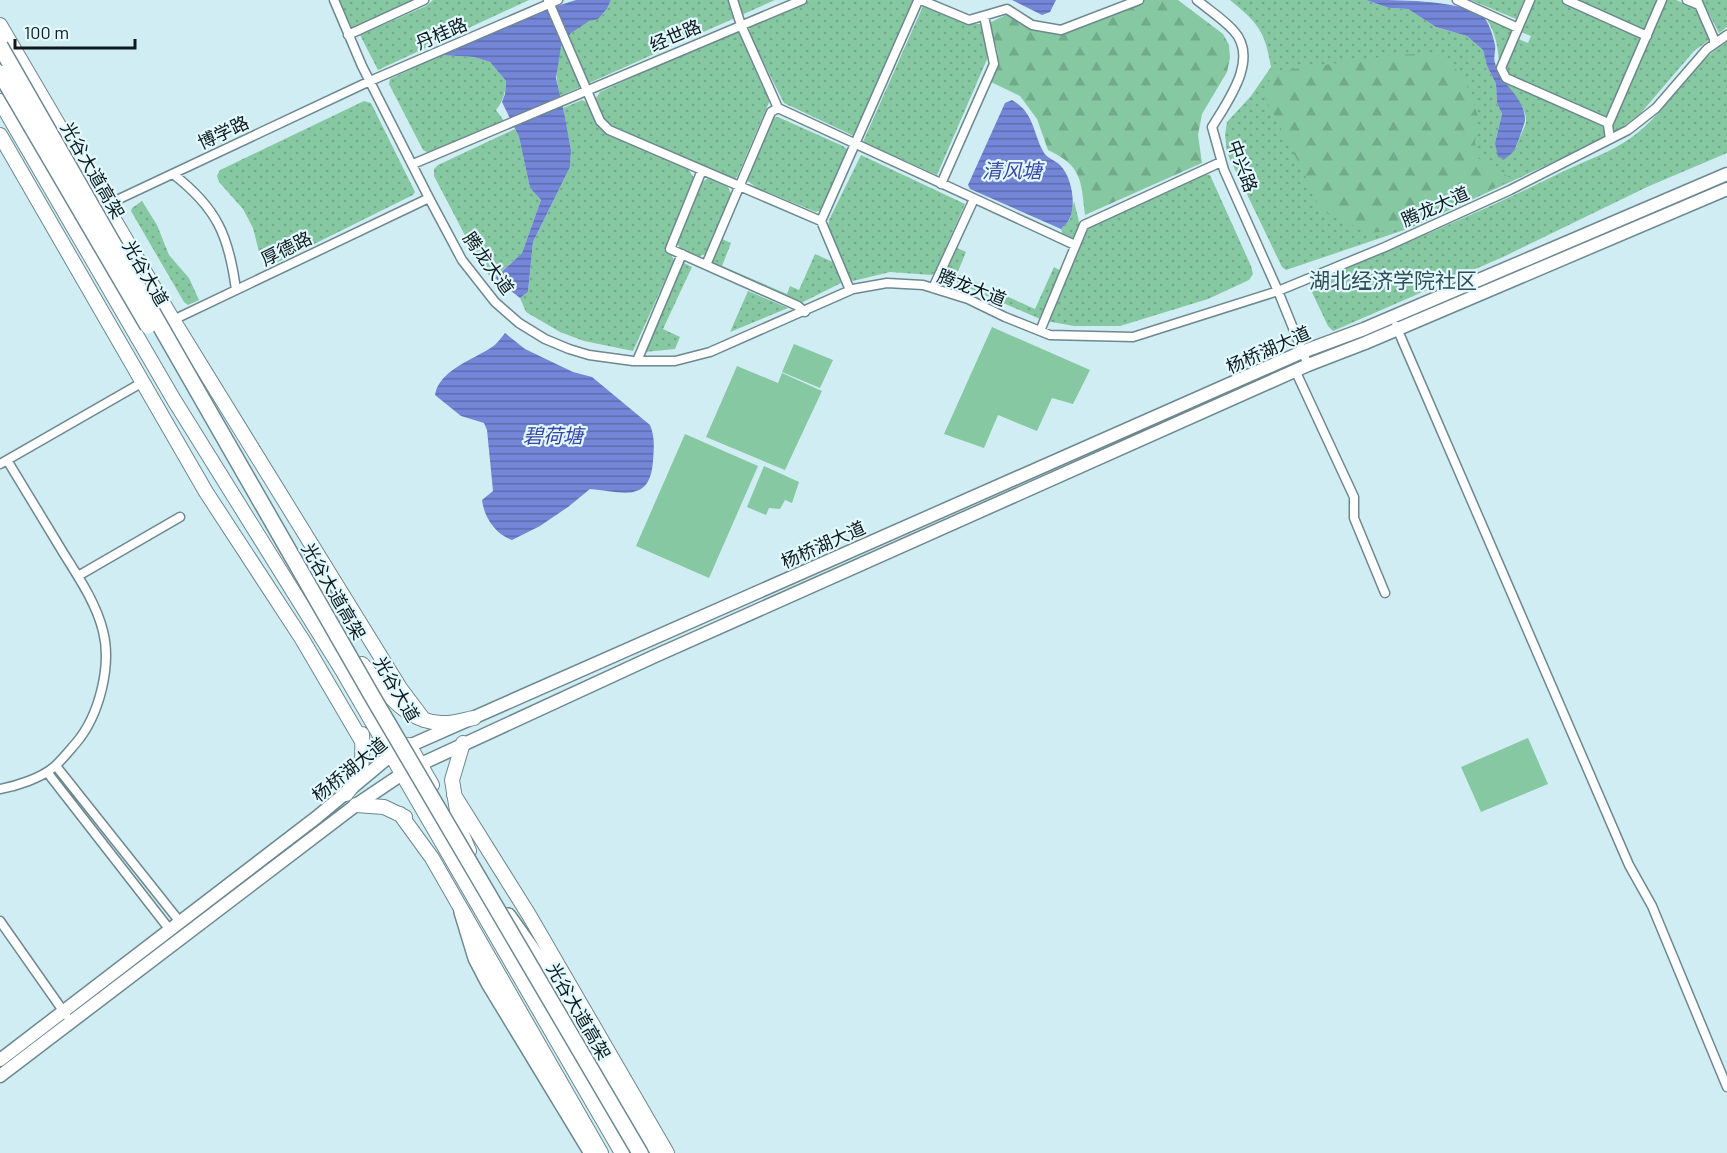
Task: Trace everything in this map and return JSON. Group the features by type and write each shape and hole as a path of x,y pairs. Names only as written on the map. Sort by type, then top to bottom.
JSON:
{"highway":[{"name":"光谷大道高架","path":"0,46 372,696 640,1153"},
{"name":"光谷大道高架","path":"0,73 632,1153"},
{"path":"502,909 555,982 659,1153"},
{"path":"462,912 476,958 484,975 592,1153"}],"main road":[{"path":"0,25 173,320 400,688 424,720"},
{"name":"光谷大道","path":"0,61 238,469 327,605 362,664 421,764 471,856 647,1153"},
{"path":"0,101 174,400 342,670 622,1153"},
{"path":"0,135 201,482 302,639 363,743"},
{"name":"杨桥湖大道","path":"0,1060 346,794 391,755 1302,352 1391,317 1727,174"},
{"name":"杨桥湖大道","path":"0,1076 356,805 421,764 463,743 1295,370 1727,189"},
{"path":"201,482 277,565"},
{"path":"303,530 327,605"},
{"path":"362,664 401,710 424,720 443,723 474,718"},
{"path":"342,670 362,730 363,743 363,760 358,779 346,794"},
{"path":"463,743 452,780 460,829 471,856"},
{"path":"454,795 528,915 667,1153"},
{"path":"356,805 384,807 400,814 448,853"},
{"path":"400,814 432,858 601,1153"},
{"path":"481,910 509,995"}],"street":[{"name":"腾龙大道","path":"334,0 370,81 462,260 495,302 519,323 569,350 636,361 675,362 710,352 805,312 850,290 887,283 924,285 968,299 1050,335 1133,337 1278,291 1385,247 1499,195 1628,129 1656,108 1707,49 1727,35"},
{"path":"348,35 424,0"},
{"path":"733,0 741,25 778,108 1075,245"},
{"name":"经世路","path":"413,164 802,0"},
{"path":"821,220 918,1 921,0 969,20 1007,9 1032,25 1062,30 1139,0"},
{"name":"中兴路","path":"1197,0 1234,31 1243,45 1244,65 1226,104 1212,127 1221,162 1308,365"},
{"path":"1457,0 1518,28"},
{"path":"1530,0 1501,68 1506,78 1608,123"},
{"path":"1567,0 1647,36"},
{"path":"1611,138 1608,123 1662,0"},
{"path":"1688,0 1698,3 1714,39 1714,44"},
{"path":"552,3 586,92 600,121 609,130 821,220 850,290"},
{"name":"丹桂路","path":"370,81 552,3"},
{"path":"941,184 994,64 984,16"},
{"name":"博学路","path":"90,212 370,81"},
{"path":"706,265 771,112 778,108"},
{"path":"1040,331 1084,225 1221,162"},
{"path":"702,170 670,249 798,306 805,312"},
{"path":"173,174 198,196 219,225 231,258 236,290"},
{"name":"厚德路","path":"157,327 429,198"},
{"path":"933,288 974,198"},
{"path":"636,361 682,254"},
{"path":"1391,317 1629,865 1652,906 1727,1087"},
{"path":"1295,370 1354,497 1354,518 1385,593"},
{"path":"0,789 12,787 47,772 56,766 81,737 93,716 101,692 105,667 104,632 93,604 78,576 4,462 143,382"},
{"path":"78,576 180,517"},
{"path":"56,766 180,922"},
{"path":"47,772 170,930"},
{"path":"0,921 64,1011 70,1023"}],"green space":[{"path":"338,0 413,0 352,28"},
{"path":"433,0 529,0 378,70 360,35 426,6"},
{"path":"611,0 775,0 560,96 557,73 559,52 578,27 603,14"},
{"path":"809,0 915,0 854,136 784,103 750,36 749,25"},
{"path":"1144,0 1178,0 1223,34 1229,45 1230,58 1227,72 1202,114 1198,135 1202,163 1085,215 1080,183 1074,168 1048,150 1037,119 1020,96 989,81 996,64 997,52 987,24 1010,13 1026,26 1061,34"},
{"path":"1230,0 1366,0 1389,8 1408,9 1436,27 1467,36 1483,50 1487,66 1496,84 1497,103 1502,114 1495,143 1516,148 1526,116 1503,80 1608,123 1647,36 1573,0 1676,0 1695,8 1709,40 1694,51 1640,114 1610,136 1410,228 1286,270 1282,267 1227,153 1225,135 1227,122 1251,96 1271,67 1266,45 1259,29"},
{"path":"1471,0 1524,0 1516,19"},
{"path":"1532,0 1561,0 1643,38 1607,120 1498,71 1514,37 1528,43 1531,36 1518,31"},
{"path":"1702,0 1727,0 1727,27 1719,33"},
{"path":"923,6 968,24 982,24 988,57 937,175 863,142"},
{"path":"1484,15 1513,28 1499,62 1495,37"},
{"path":"738,30 770,100 737,177 733,180 610,126 605,121 595,100 600,92"},
{"path":"1727,42 1727,153 1647,187 1503,257 1333,331 1328,326 1309,286 1311,281 1469,216 1616,147 1638,133 1664,107 1699,65"},
{"path":"1435,53 1463,75 1478,116 1475,142 1478,158 1512,179 1410,228 1370,233 1320,209 1264,96 1273,72 1396,55"},
{"path":"441,55 474,57 490,62 506,81 504,96 496,110 504,121 429,153 423,150 389,84 390,79"},
{"path":"582,100 586,102 598,124 613,136 688,169 695,179 667,247 674,260 633,351 584,341 560,332 526,312 520,298 528,292 533,242 570,167 571,149 563,108"},
{"path":"364,101 371,103 415,192 280,261 272,263 265,260 259,252 253,228 243,209 219,182 217,176 220,170"},
{"path":"778,117 848,150 822,210 816,212 811,210 757,188 745,179 771,118"},
{"path":"515,129 519,137 530,188 541,200 522,253 493,279 482,268 434,176 434,169 438,165"},
{"path":"861,155 965,204 932,275 890,272 853,281 847,276 828,229 829,220"},
{"path":"1205,174 1210,175 1251,266 1253,274 1249,280 1208,299 1120,326 1074,326 1046,321 1086,228"},
{"path":"708,178 727,186 732,195 706,254 700,256 679,247 677,240 701,183"},
{"path":"142,201 157,225 169,255 189,278 199,300 188,305 184,302 131,211"},
{"path":"1074,201 1080,226 1075,237 1072,238 1063,235 1061,229 1070,219"},
{"path":"722,239 731,243 722,266 787,294 790,286 799,290 815,254 835,263 841,283 799,304 712,263"},
{"path":"957,248 966,252 957,274 1035,309 1054,267 1061,271 1040,319 944,277"},
{"path":"682,262 692,267 663,329 680,337 675,349 644,352"},
{"path":"748,291 788,308 730,332"},
{"path":"992,327 1090,370 1073,404 1052,398 1037,431 998,415 984,448 944,434"},
{"path":"794,344 833,360 820,388 782,372"},
{"path":"737,366 778,383 782,373 822,391 785,470 706,437"},
{"path":"685,434 758,466 709,578 636,546"},
{"path":"764,466 799,482 792,503 785,500 780,509 769,508 766,515 747,507"},
{"path":"1528,738 1548,784 1481,812 1461,767"}],"water":[{"path":"576,0 611,0 598,19 589,21 571,33 561,47 556,78 571,150 570,167 533,242 528,292 520,298 495,278 522,253 541,200 530,188 519,137 502,102 506,81 490,62 474,57 441,55"},
{"path":"1012,0 1056,0 1050,12 1042,15"},
{"path":"1366,0 1439,3 1454,5 1482,15 1493,36 1494,61 1498,71 1524,111 1524,124 1512,153 1505,159 1498,157 1495,143 1502,114 1497,103 1496,84 1487,66 1483,50 1467,36 1436,27 1408,9 1389,8"},
{"name":"清风塘","path":"1012,100 1025,110 1044,153 1060,165 1070,183 1072,212 1061,229 970,189 968,185 1005,103"},
{"name":"碧荷塘","path":"505,333 525,349 573,372 592,377 650,425 654,443 651,475 640,490 622,493 590,489 540,526 512,540 500,534 488,519 483,506 482,500 493,491 487,430 484,423 461,416 435,395 438,386 450,372 494,346"}],"district":[{"name":"湖北经济学院社区","path":"1393,279"}]}
